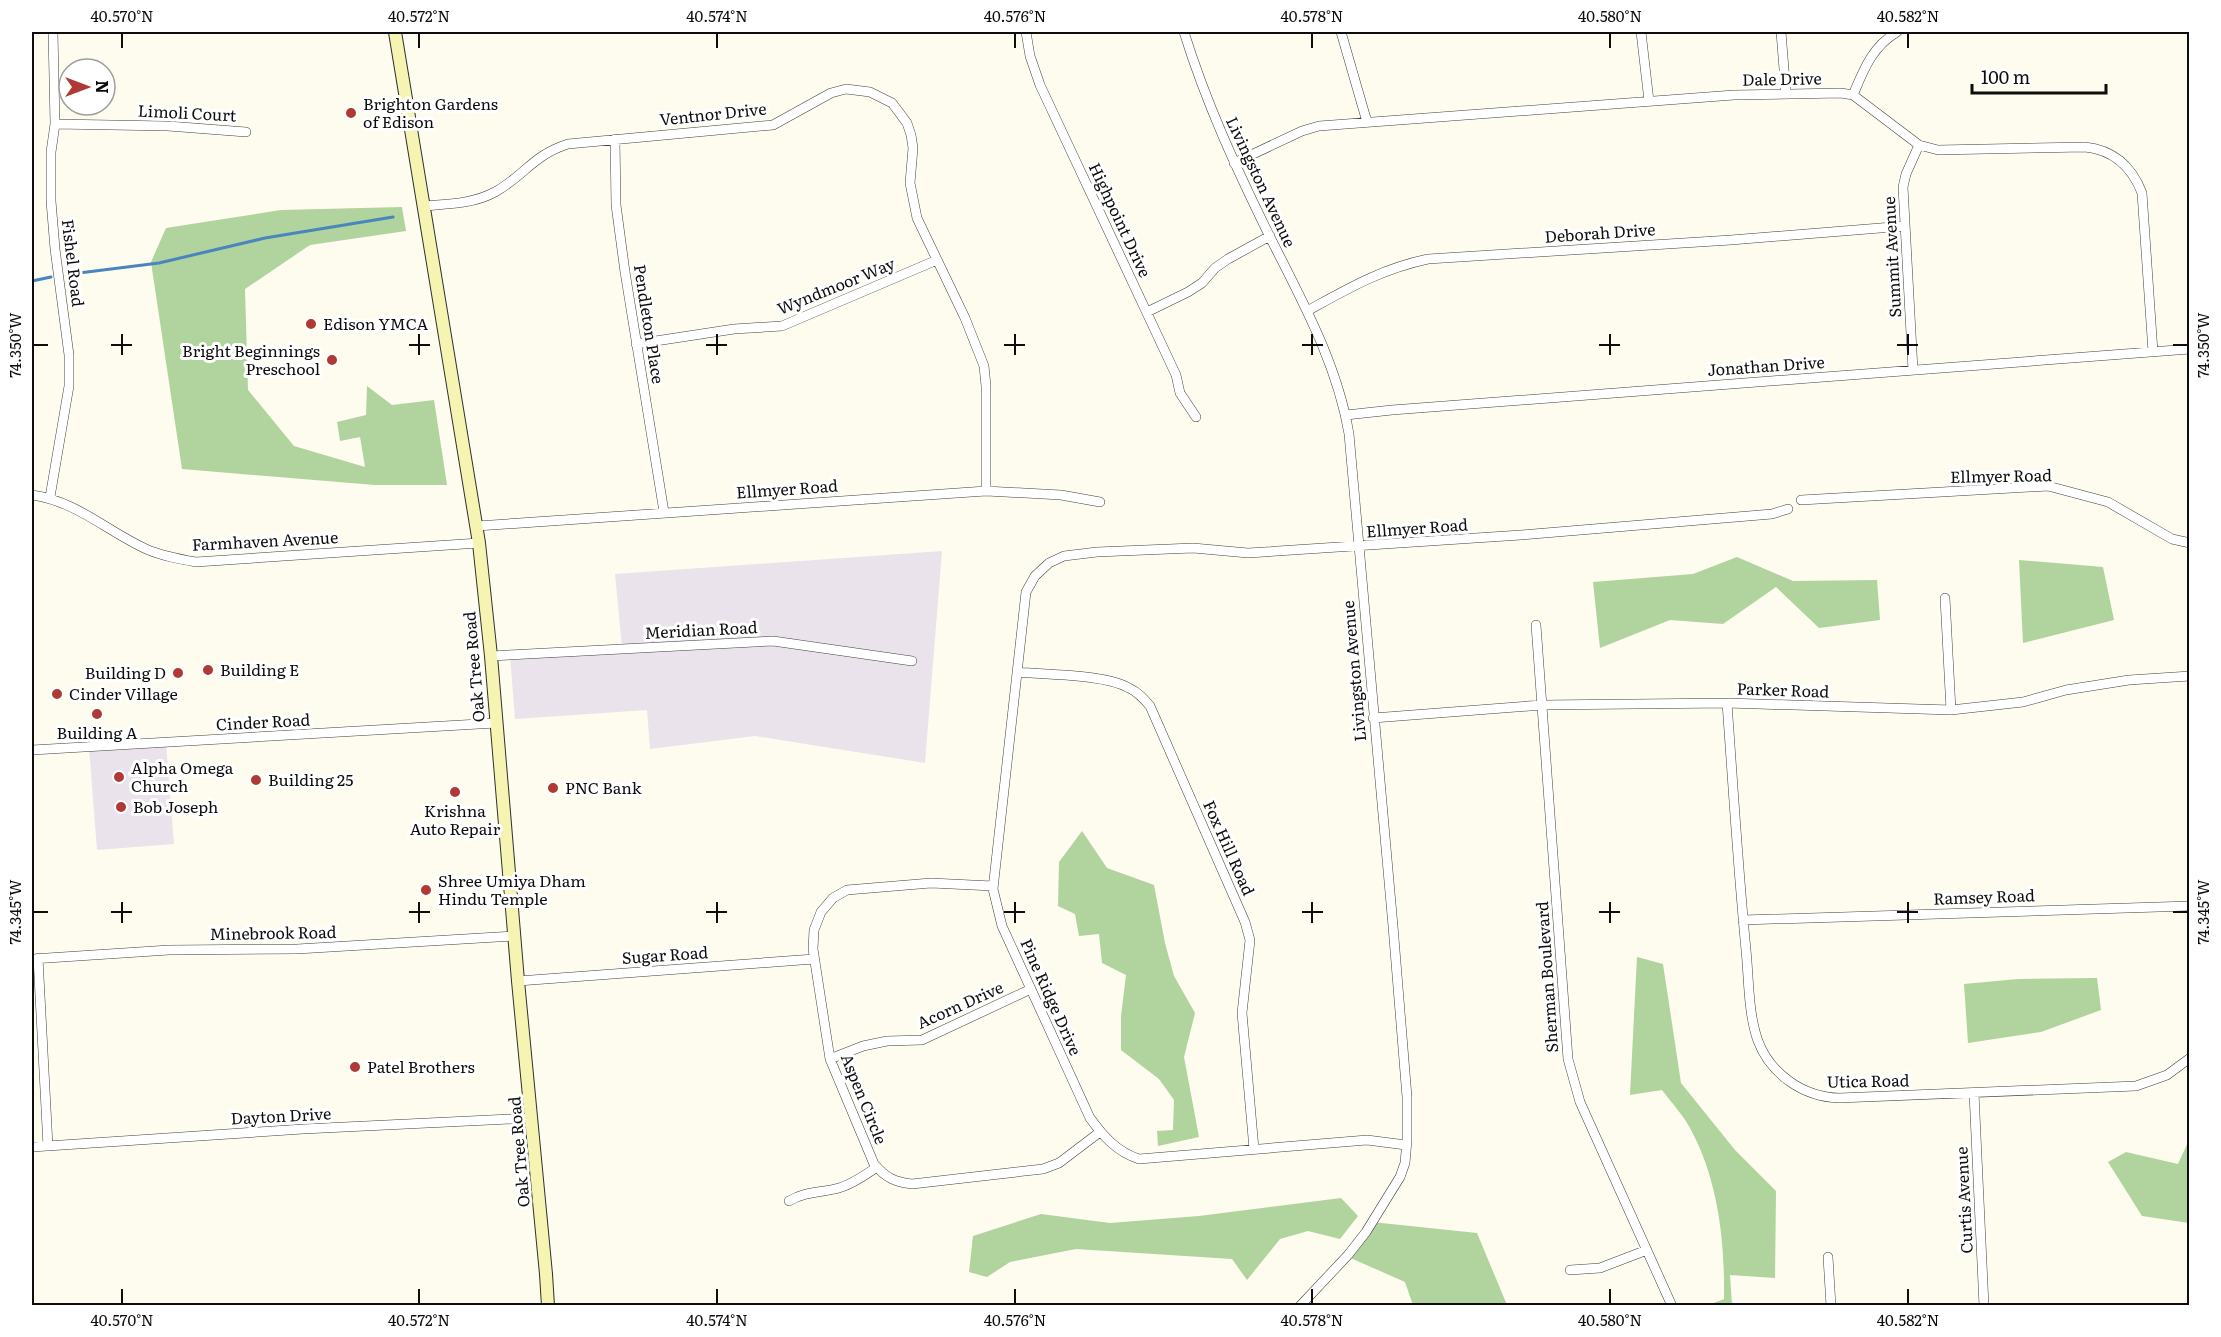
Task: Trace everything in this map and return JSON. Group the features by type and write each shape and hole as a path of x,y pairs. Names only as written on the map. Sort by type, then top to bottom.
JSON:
{"main road":[{"name":"Oak Tree Road","path":"395,32 477,526 491,656 548,1305"}],"street":[{"name":"Fishel Road","path":"50,497 69,386 68,345 51,201 51,152 55,124 52,32"},
{"name":"Highpoint Drive","path":"1026,32 1030,56 1040,85 1176,375 1180,393 1196,417"},
{"name":"Livingston Avenue","path":"1184,32 1208,103 1234,163 1307,311 1332,368 1346,415 1349,434 1407,1097 1405,1163 1400,1177 1366,1232 1348,1255 1300,1305"},
{"path":"1341,32 1367,122"},
{"path":"1641,32 1649,101"},
{"path":"1782,32 1786,94"},
{"path":"1897,32 1878,45 1868,60 1853,95 1919,145 1938,150 2085,147 2104,151 2121,161 2134,176 2142,194 2153,352"},
{"name":"Ventnor Drive","path":"423,206 458,203 495,192 552,149 568,144 773,125 831,93 846,89 870,92 892,104 907,123 913,147 910,183 914,207 922,229 965,318 984,366 986,491"},
{"name":"Dale Drive","path":"1234,163 1302,131 1319,126 1734,95 1841,93 1853,95"},
{"name":"Limoli Court","path":"55,124 168,126 246,132"},
{"name":"Pendleton Place","path":"615,139 616,206 664,512"},
{"name":"Summit Avenue","path":"1913,370 1904,180 1919,145"},
{"name":"Deborah Drive","path":"1307,311 1366,278 1405,264 1428,259 1731,240 1905,226"},
{"path":"1147,312 1188,292 1202,283 1215,268 1227,259 1270,236"},
{"name":"Wyndmoor Way","path":"636,344 734,329 782,326 937,260"},
{"name":"Jonathan Drive","path":"1346,415 2190,349"},
{"name":"Ellmyer Road","path":"1801,500 2048,486 2108,502 2172,539 2190,543"},
{"name":"Ellmyer Road","path":"477,526 986,491 1061,495 1100,502"},
{"name":"Farmhaven Avenue","path":"32,495 50,497 85,513 158,554 196,562 479,543"},
{"name":"Ellmyer Road","path":"1049,563 1064,556 1132,550 1193,548 1248,553 1358,547 1772,514 1788,509"},
{"name":"Pine Ridge Drive","path":"1049,563 1035,576 1026,592 993,886 1002,926 1090,1118 1100,1132 1128,1155 1139,1159 1366,1140 1406,1145"},
{"path":"1945,598 1951,710"},
{"name":"Sherman Boulevard","path":"1536,625 1568,1059 1580,1102 1672,1305"},
{"name":"Meridian Road","path":"491,656 773,641 912,661"},
{"name":"Fox Hill Road","path":"1017,672 1106,680 1127,686 1140,694 1150,706 1245,922 1250,940 1242,1013 1254,1149"},
{"name":"Parker Road","path":"1373,718 1542,705 1727,703 1951,710 2023,702 2066,690 2129,680 2190,676"},
{"name":"Utica Road","path":"1727,703 1743,920 1754,1025 1768,1060 1795,1086 1806,1093 1823,1098 2136,1086 2167,1075 2190,1058"},
{"name":"Cinder Road","path":"32,750 496,723"},
{"name":"Aspen Circle","path":"993,886 932,883 847,890 833,898 821,912 814,930 814,959 830,1059 877,1167 885,1176 899,1183 912,1184 1043,1169 1059,1163 1100,1132"},
{"name":"Ramsey Road","path":"1743,920 2190,906"},
{"name":"Minebrook Road","path":"35,958 169,950 297,949 514,936"},
{"path":"35,958 48,1146"},
{"name":"Sugar Road","path":"518,981 814,959"},
{"name":"Acorn Drive","path":"830,1059 863,1046 886,1041 922,1040 1031,989"},
{"name":"Curtis Avenue","path":"1974,1093 1984,1305"},
{"name":"Dayton Drive","path":"32,1147 303,1129 532,1118"},
{"path":"789,1201 801,1194 853,1183 877,1167"},
{"path":"1570,1270 1600,1268 1647,1250"},
{"path":"1828,1257 1832,1305"}],"shaded area":[{"path":"942,551 925,763 755,736 650,749 647,710 515,719 510,656 622,648 615,574"},
{"path":"166,743 174,844 97,850 89,747"}],"green space":[{"path":"402,207 406,231 310,245 245,289 248,390 294,446 365,467 360,437 340,441 337,422 366,415 367,386 392,405 434,400 447,485 375,485 182,469 151,262 166,228 281,210"},
{"path":"1737,557 1793,581 1877,580 1880,620 1819,628 1776,587 1723,624 1670,620 1600,648 1593,582 1693,574"},
{"path":"2019,560 2103,567 2114,620 2023,643"},
{"path":"1082,831 1107,868 1154,885 1174,976 1195,1013 1184,1057 1199,1137 1158,1146 1157,1131 1173,1130 1174,1100 1159,1079 1121,1050 1121,1016 1126,975 1102,963 1099,934 1079,936 1075,914 1058,906 1059,862"},
{"path":"1637,957 1663,964 1681,1083 1735,1150 1776,1191 1775,1278 1730,1275 1732,1305 1709,1305 1724,1299 1723,1255 1718,1211 1700,1148 1687,1123 1662,1090 1630,1095"},
{"path":"2097,978 2101,1010 2041,1032 1968,1043 1964,984 2018,979"},
{"path":"2189,1140 2189,1223 2142,1216 2108,1162 2126,1152 2178,1164"},
{"path":"1341,1198 1358,1216 1340,1239 1308,1231 1280,1239 1247,1280 1232,1259 1076,1249 1010,1262 987,1277 969,1272 973,1236 1041,1214 1110,1223 1199,1216"},
{"path":"1372,1222 1477,1233 1507,1305 1413,1305 1405,1282 1346,1256"}],"waterway":[{"path":"71,274 159,263 265,238 393,217"},
{"path":"32,281 51,277"}],"place":[{"name":"Brighton Gardens of Edison","path":"351,113"},
{"name":"Edison YMCA","path":"311,324"},
{"name":"Bright Beginnings Preschool","path":"332,360"},
{"name":"Building E","path":"208,670"},
{"name":"Building D","path":"178,673"},
{"name":"Cinder Village","path":"57,694"},
{"name":"Building A","path":"97,714"},
{"name":"Alpha Omega Church","path":"119,777"},
{"name":"Building 25","path":"256,780"},
{"name":"PNC Bank","path":"553,788"},
{"name":"Krishna Auto Repair","path":"455,792"},
{"name":"Bob Joseph","path":"121,807"},
{"name":"Shree Umiya Dham Hindu Temple","path":"426,890"},
{"name":"Patel Brothers","path":"355,1067"}]}
